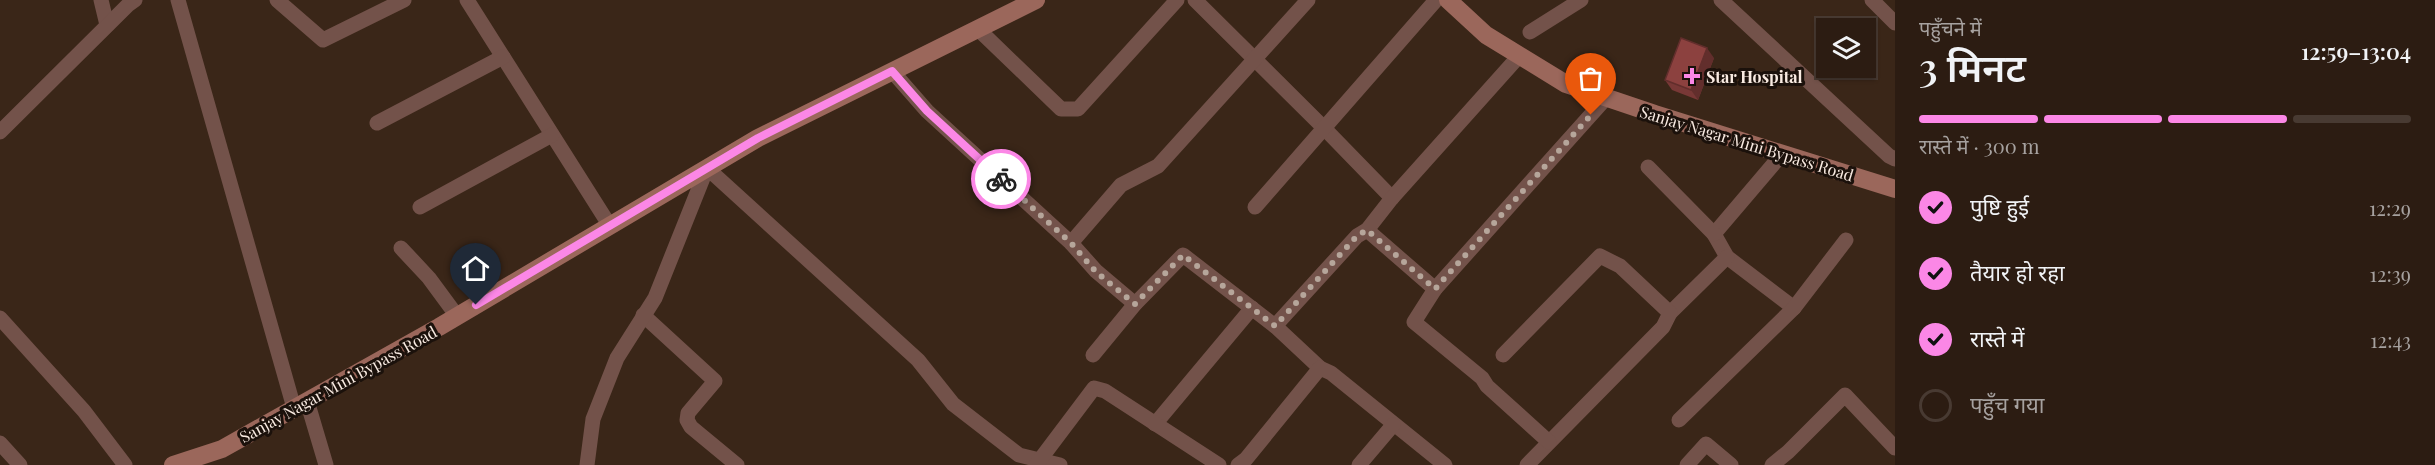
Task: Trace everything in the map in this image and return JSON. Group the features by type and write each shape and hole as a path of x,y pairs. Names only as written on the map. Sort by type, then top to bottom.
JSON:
{"street":[{"path":"101,0 107,25"},
{"path":"0,132 135,0"},
{"path":"178,0 301,405 326,465"},
{"path":"277,0 323,40 404,0"},
{"path":"467,0 610,226"},
{"name":"Sanjay Nagar Mini Bypass Road","path":"173,465 222,449 301,405 457,316 758,138 1036,0"},
{"path":"978,29 1061,109 1078,109 1177,0"},
{"path":"1195,0 1392,198"},
{"path":"1071,243 1120,185 1158,166 1308,0"},
{"path":"1255,207 1436,0"},
{"name":"Sanjay Nagar Mini Bypass Road","path":"1448,0 1486,35 1566,84 1895,189"},
{"path":"1530,32 1581,0"},
{"path":"1721,0 1889,156 1895,159"},
{"path":"1872,0 1895,23"},
{"path":"1275,326 1357,236 1367,230 1392,198 1520,56"},
{"path":"376,123 503,57"},
{"path":"892,71 927,111 1071,243 1096,272 1135,304"},
{"path":"1549,442 1487,387 1482,378 1414,322 1435,289 1606,98"},
{"path":"420,207 552,135"},
{"path":"1714,234 1782,154"},
{"path":"1648,167 1714,234 1727,257 1794,308"},
{"path":"587,465 594,420 617,358 654,298 707,168 918,360 953,404 1019,454 1038,462 1060,465"},
{"path":"1367,230 1435,289"},
{"path":"1679,420 1794,308 1846,240"},
{"path":"401,248 429,278 457,316"},
{"path":"1093,355 1135,304 1183,255 1275,326 1320,368 1331,373 1445,465"},
{"path":"1503,355 1600,256 1620,266 1670,313"},
{"path":"1527,465 1663,327 1670,313 1727,257"},
{"path":"1155,424 1252,308"},
{"path":"643,315 715,381 688,413 687,420 691,427 737,465"},
{"path":"0,318 84,411 125,465"},
{"path":"1238,465 1246,459 1320,368"},
{"path":"1038,462 1094,388 1105,391 1219,465"},
{"path":"1772,465 1845,395 1895,448"},
{"path":"1359,465 1393,425"},
{"path":"0,443 20,465"},
{"path":"1687,465 1706,444 1731,465"}],"building":[{"path":"1681,38 1707,48 1691,90 1665,80"}],"way so far":[{"path":"1001,179 1071,243 1096,272 1135,304 1183,255 1275,326 1357,236 1367,230 1435,289 1591,115"}],"place":[{"name":"Star Hospital","path":"1692,76"}],"route":[{"path":"476,305 758,138 892,71 927,111 1001,179"}]}
